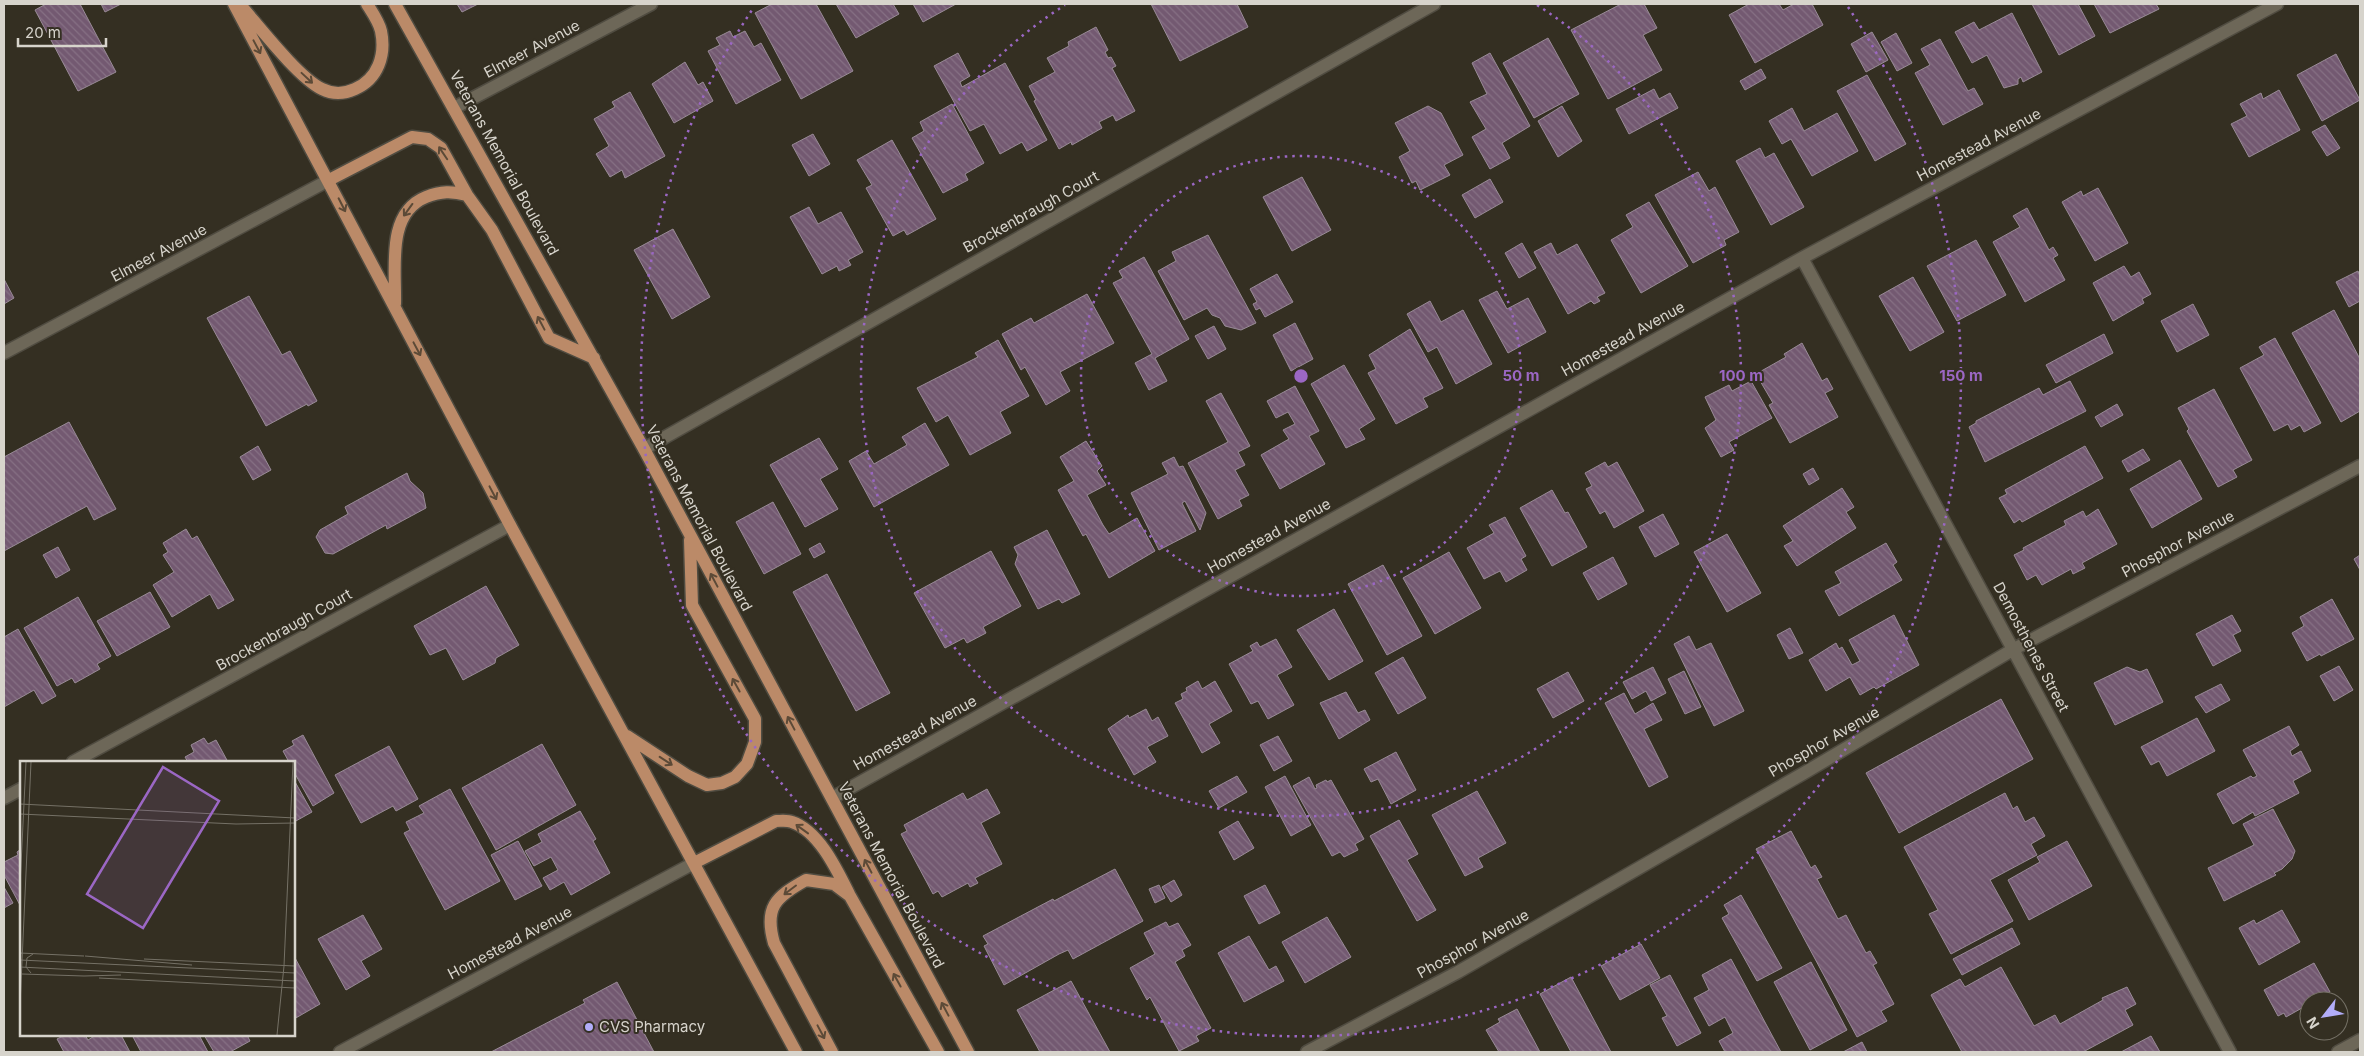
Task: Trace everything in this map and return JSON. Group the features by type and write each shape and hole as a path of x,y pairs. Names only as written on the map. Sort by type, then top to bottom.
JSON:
{"main road":[{"path":"234,4 329,180 510,525 796,1052"},
{"path":"238,4 309,81 331,93 345,93 370,80 379,68 382,57 381,30 367,4"},
{"name":"Veterans Memorial Boulevard","path":"395,4 644,449 968,1052"},
{"path":"329,180 412,136 428,139 441,148 467,195 492,230 549,338 594,358"},
{"path":"395,306 396,234 405,212 415,201 430,195 449,191 467,195"},
{"path":"625,735 688,776 707,784 722,783 735,778 748,764 756,742 755,719 692,604 690,536"},
{"path":"694,863 776,820 791,822 805,828 829,855 938,1052"},
{"path":"832,1052 774,944 769,914 780,898 806,880 834,884 850,896"}],"street":[{"name":"Elmeer Avenue","path":"454,108 651,4"},
{"name":"Brockenbraugh Court","path":"644,449 1434,4"},
{"name":"Homestead Avenue","path":"832,798 1802,258 2277,4"},
{"name":"Elmeer Avenue","path":"4,353 329,180"},
{"name":"Demosthenes Street","path":"1802,258 2230,1052"},
{"name":"Phosphor Avenue","path":"1306,1052 1458,972 1804,773 2014,649 2360,466"},
{"name":"Brockenbraugh Court","path":"75,761 510,525"},
{"path":"4,798 20,790"},
{"name":"Homestead Avenue","path":"340,1052 694,863"},
{"path":"2338,1052 2360,1040"}],"building":[{"path":"46,4 80,4 116,72 78,91 35,10"},
{"path":"101,4 121,4 105,12"},
{"path":"457,4 478,4 462,12"},
{"path":"772,4 816,4 853,71 801,99 755,13"},
{"path":"836,4 893,4 899,14 856,38"},
{"path":"913,4 956,4 923,22"},
{"path":"1151,4 1237,4 1248,27 1180,61"},
{"path":"1621,4 1644,4 1657,28 1643,35 1662,70 1608,99 1571,30"},
{"path":"1749,4 1779,4 1783,10 1794,4 1812,4 1823,25 1755,63 1729,15"},
{"path":"2032,4 2078,4 2095,36 2059,55"},
{"path":"2094,4 2156,4 2159,9 2110,33"},
{"path":"2012,13 2042,72 2023,82 2021,77 2018,79 2018,84 2004,88 1987,55 1972,63 1955,32 1974,22 1979,30"},
{"path":"1096,27 1108,50 1105,52 1108,58 1111,57 1116,66 1112,68 1135,111 1116,121 1113,115 1099,122 1102,128 1072,145 1071,142 1059,149 1034,101 1036,100 1029,86 1055,72 1047,58 1069,46 1068,42"},
{"path":"730,31 733,37 745,31 754,47 761,43 781,80 736,104 708,51 720,45 716,38"},
{"path":"1872,32 1888,60 1866,72 1851,44"},
{"path":"1896,33 1912,63 1897,71 1881,42"},
{"path":"1548,38 1579,94 1534,118 1503,63"},
{"path":"1940,39 1968,91 1974,88 1983,104 1943,125 1915,73 1930,65 1921,49"},
{"path":"958,53 970,76 960,82 962,87 1005,63 1047,140 1027,151 1022,142 1000,154 984,124 970,131 934,66"},
{"path":"1490,53 1530,126 1502,143 1510,158 1490,169 1472,137 1486,129 1470,102 1487,94 1472,63"},
{"path":"2336,54 2360,100 2322,121 2297,75"},
{"path":"685,62 698,85 703,82 713,101 674,123 652,84"},
{"path":"1761,69 1766,78 1745,90 1740,81"},
{"path":"1867,75 1906,144 1875,161 1837,91"},
{"path":"1654,89 1659,99 1670,93 1678,108 1629,134 1616,109"},
{"path":"2279,90 2300,130 2249,157 2231,124 2247,116 2240,104 2261,93 2263,99"},
{"path":"630,92 665,156 625,178 622,170 610,177 596,154 609,146 594,119 615,107 612,102"},
{"path":"952,104 984,163 965,174 968,180 943,193 912,138 924,131 920,122"},
{"path":"1428,106 1441,113 1463,155 1444,165 1450,175 1420,190 1416,181 1412,183 1399,157 1410,151 1395,123"},
{"path":"1562,106 1582,141 1558,157 1538,121"},
{"path":"1792,108 1804,131 1837,113 1858,151 1812,176 1791,139 1782,144 1769,121"},
{"path":"2325,125 2340,148 2327,156 2312,132"},
{"path":"813,134 830,164 809,176 792,145"},
{"path":"892,140 936,219 907,235 904,230 893,236 866,188 872,185 857,160"},
{"path":"1760,148 1765,158 1774,153 1804,207 1771,225 1736,161"},
{"path":"1698,172 1709,191 1715,187 1739,232 1724,240 1726,245 1693,263 1655,195"},
{"path":"1302,177 1331,230 1292,251 1263,197"},
{"path":"1490,179 1503,202 1475,218 1462,195"},
{"path":"2098,188 2128,243 2095,261 2062,202 2081,191 2083,196"},
{"path":"1649,202 1688,266 1641,293 1611,240 1633,227 1626,215"},
{"path":"809,207 818,224 841,212 863,252 848,260 851,265 839,271 837,266 822,274 790,217"},
{"path":"2027,208 2049,250 2053,247 2058,255 2053,258 2065,280 2025,302 1993,242 2020,227 2013,216"},
{"path":"673,229 710,297 672,319 634,250"},
{"path":"1208,235 1256,323 1241,330 1225,326 1220,318 1212,315 1207,308 1184,320 1158,271 1176,261 1172,252"},
{"path":"1976,240 2006,295 1957,321 1927,266"},
{"path":"1522,243 1536,268 1519,278 1505,253"},
{"path":"1551,243 1557,255 1577,244 1605,293 1597,297 1600,301 1594,304 1591,301 1568,314 1534,252"},
{"path":"1144,257 1189,339 1155,358 1167,381 1149,390 1135,363 1152,354 1113,283 1123,278 1119,271"},
{"path":"2124,266 2131,277 2139,272 2151,294 2142,299 2144,303 2113,321 2093,283"},
{"path":"2358,271 2360,276 2360,301 2349,307 2336,282"},
{"path":"1277,274 1293,302 1265,317 1260,308 1256,310 1253,304 1257,302 1250,289"},
{"path":"1913,277 1944,332 1910,351 1879,296"},
{"path":"4,279 14,298 4,304"},
{"path":"1497,291 1507,309 1528,298 1546,332 1508,353 1479,300"},
{"path":"1087,294 1114,343 1060,372 1070,391 1046,405 1025,367 1021,370 1002,334 1031,318 1034,323"},
{"path":"249,296 282,355 290,351 317,401 308,406 307,404 266,426 207,318"},
{"path":"1430,301 1441,322 1463,310 1492,364 1456,384 1437,347 1428,352 1407,314"},
{"path":"2193,304 2209,335 2177,352 2161,321"},
{"path":"2334,310 2360,359 2360,411 2341,422 2292,333"},
{"path":"1295,323 1313,359 1291,371 1273,335"},
{"path":"1214,326 1226,349 1208,359 1195,336"},
{"path":"1410,329 1443,388 1423,398 1428,407 1396,424 1368,373 1376,369 1369,355"},
{"path":"2104,334 2113,353 2056,383 2046,365"},
{"path":"2275,338 2321,423 2304,432 2300,425 2291,430 2288,424 2274,431 2240,368 2264,355 2259,347"},
{"path":"998,340 1029,396 1000,412 1011,433 970,455 948,415 936,422 917,388 978,357 975,353"},
{"path":"1802,343 1822,381 1827,378 1833,389 1825,393 1838,417 1790,443 1769,405 1773,403 1756,374 1786,357 1784,354"},
{"path":"1344,365 1375,419 1359,429 1365,439 1346,448 1311,384"},
{"path":"1751,381 1772,418 1729,442 1734,450 1721,457 1705,428 1716,420 1705,397 1729,385 1732,391"},
{"path":"2070,381 2086,411 1985,462 1969,427 1976,423 1976,421 2039,388 2043,395"},
{"path":"1295,386 1319,431 1309,436 1325,464 1280,489 1261,455 1289,439 1283,430 1295,424 1288,412 1276,418 1267,401"},
{"path":"2214,389 2252,460 2233,470 2237,477 2218,487 2187,431 2189,429 2178,408"},
{"path":"1221,393 1250,446 1238,452 1245,465 1235,470 1249,495 1239,500 1242,506 1218,519 1188,463 1228,442 1206,401"},
{"path":"2117,404 2123,415 2101,427 2095,417"},
{"path":"69,422 116,509 94,520 87,506 4,551 4,457"},
{"path":"925,423 949,465 874,507 849,461 866,451 874,464 907,445 902,437"},
{"path":"819,438 838,469 820,479 838,509 805,527 770,465"},
{"path":"1086,441 1102,466 1097,471 1106,485 1087,495 1103,525 1109,534 1137,518 1155,551 1109,578 1086,534 1083,536 1058,490 1074,481 1060,457"},
{"path":"258,446 271,470 253,480 240,457"},
{"path":"2085,446 2103,478 2022,522 2020,519 2014,523 1999,498 2007,494 2005,490"},
{"path":"2143,449 2150,460 2128,472 2122,461"},
{"path":"1174,457 1179,467 1183,466 1206,513 1200,530 1185,501 1182,503 1196,531 1159,550 1131,493 1168,474 1162,463"},
{"path":"2180,460 2202,499 2152,528 2130,489"},
{"path":"1605,462 1608,467 1617,462 1644,511 1614,528 1605,511 1600,514 1586,489 1592,486 1585,473"},
{"path":"1813,468 1819,479 1809,485 1803,474"},
{"path":"407,473 410,481 423,493 426,508 387,529 386,525 333,554 325,553 316,537 320,530 348,514 345,507"},
{"path":"1842,488 1854,507 1846,512 1856,528 1797,566 1784,546 1793,541 1783,526"},
{"path":"1552,490 1565,513 1568,512 1587,547 1552,566 1520,508"},
{"path":"773,502 801,554 764,574 736,522"},
{"path":"2098,509 2117,544 2082,563 2085,568 2073,574 2071,569 2042,585 2036,575 2027,580 2014,555 2024,550 2023,548 2066,525 2064,521 2083,511 2086,517"},
{"path":"1663,514 1679,544 1655,557 1639,527"},
{"path":"1505,517 1526,556 1521,559 1527,570 1506,582 1500,571 1484,579 1467,548 1494,533 1489,525"},
{"path":"186,529 192,539 197,536 234,600 218,609 210,594 172,617 153,585 174,572 163,555 168,552 163,543"},
{"path":"1047,530 1080,594 1062,603 1059,599 1038,609 1015,564 1018,555 1014,547"},
{"path":"1727,534 1761,593 1727,612 1694,552"},
{"path":"820,543 825,552 814,558 809,549"},
{"path":"1886,543 1897,562 1893,565 1902,580 1839,616 1825,591 1841,583 1835,572"},
{"path":"58,547 70,570 56,578 43,555"},
{"path":"991,551 1021,606 983,627 986,633 967,643 964,638 945,648 914,593"},
{"path":"1449,552 1481,608 1435,634 1403,578"},
{"path":"2360,555 2360,570 2354,559"},
{"path":"1613,557 1627,584 1598,600 1583,573"},
{"path":"1383,565 1422,636 1387,655 1348,584"},
{"path":"827,574 890,693 856,711 793,592"},
{"path":"486,586 519,645 496,658 495,663 463,680 446,648 430,655 414,626"},
{"path":"150,592 170,627 117,656 97,621"},
{"path":"78,597 111,656 97,664 100,669 75,683 72,678 57,686 24,628"},
{"path":"2332,599 2354,639 2307,661 2292,633 2304,626 2300,617"},
{"path":"1334,609 1363,661 1329,680 1297,630"},
{"path":"1894,615 1919,665 1876,689 1874,687 1860,695 1850,677 1826,691 1809,660 1836,643 1839,649 1842,647 1852,665 1860,661 1849,640"},
{"path":"2232,615 2241,631 2233,635 2241,651 2213,666 2196,634"},
{"path":"1790,628 1803,653 1789,659 1777,635"},
{"path":"18,629 56,696 42,704 34,690 4,707 4,637"},
{"path":"1689,636 1696,650 1711,643 1744,711 1714,726 1674,644"},
{"path":"1276,639 1292,667 1277,675 1294,705 1268,719 1258,701 1251,704 1229,664 1253,651 1250,646 1257,642 1260,647"},
{"path":"1403,657 1426,698 1398,714 1375,673"},
{"path":"2339,666 2353,690 2334,701 2320,676"},
{"path":"1653,667 1666,693 1651,701 1646,691 1632,699 1623,682"},
{"path":"2127,667 2140,672 2147,669 2163,702 2115,725 2094,683"},
{"path":"1684,671 1701,707 1685,714 1668,679"},
{"path":"1568,672 1584,701 1553,718 1537,689"},
{"path":"1198,681 1202,689 1215,681 1232,711 1209,724 1220,743 1202,753 1175,703 1183,699 1181,694 1187,691 1186,688"},
{"path":"2221,684 2230,700 2206,713 2195,697"},
{"path":"1346,692 1358,713 1365,710 1370,720 1339,739 1320,703"},
{"path":"1624,693 1635,714 1653,703 1662,720 1644,729 1668,777 1649,787 1605,703"},
{"path":"2001,699 2033,759 1899,833 1866,773"},
{"path":"1146,709 1152,721 1158,717 1168,736 1147,747 1156,762 1134,775 1108,729 1128,715 1129,718"},
{"path":"2197,718 2215,751 2167,776 2159,761 2151,765 2141,747"},
{"path":"2289,726 2299,745 2290,751 2292,756 2301,751 2311,771 2293,781 2299,793 2255,816 2253,812 2233,824 2217,794 2251,776 2253,778 2257,776 2243,750"},
{"path":"303,735 334,793 313,806 295,774 295,761 288,761 283,751 294,745 292,741"},
{"path":"1278,736 1292,761 1274,771 1260,745"},
{"path":"204,738 208,744 216,740 227,761 187,761 185,757 194,752 191,745"},
{"path":"542,744 576,805 496,850 462,788"},
{"path":"389,746 418,799 396,811 393,806 361,823 335,775"},
{"path":"1396,752 1416,790 1391,804 1378,779 1371,782 1364,769"},
{"path":"1237,776 1247,792 1219,808 1209,791"},
{"path":"1285,776 1311,825 1291,836 1265,787"},
{"path":"1309,777 1315,789 1317,788 1316,785 1326,780 1327,782 1331,780 1364,839 1355,844 1358,850 1344,857 1340,852 1332,856 1293,786"},
{"path":"295,782 312,812 295,821"},
{"path":"450,789 500,881 445,910 404,833 410,830 406,822 424,813 419,806"},
{"path":"987,789 1000,813 981,823 1002,864 975,878 978,883 970,887 968,883 942,897 938,891 933,894 901,834 907,831 904,825 963,793 967,800"},
{"path":"1477,791 1506,843 1478,858 1483,867 1465,876 1432,815"},
{"path":"2005,793 2013,809 2017,806 2025,822 2034,817 2045,836 2031,844 2037,855 1990,880 2013,921 1951,954 1929,914 1938,910 1904,847"},
{"path":"2273,809 2295,851 2292,859 2282,869 2274,873 2276,875 2224,901 2208,868 2254,845 2243,824"},
{"path":"580,811 596,839 593,841 610,873 571,895 564,882 550,890 543,878 558,870 551,857 534,866 525,851 542,842 538,834"},
{"path":"1399,820 1418,854 1407,860 1436,910 1417,921 1370,836"},
{"path":"1238,821 1254,848 1234,860 1219,832"},
{"path":"1791,831 1811,868 1815,865 1822,877 1817,879 1838,919 1846,915 1866,953 1870,951 1877,963 1873,965 1894,1004 1881,1011 1887,1021 1857,1037 1756,849"},
{"path":"518,841 542,886 515,900 491,855"},
{"path":"2067,841 2092,886 2029,920 2008,880 2040,862 2037,857"},
{"path":"20,850 20,905 4,875 4,862 18,855 17,852"},
{"path":"1115,869 1143,921 1073,959 1068,950 1004,985 984,946 988,944 983,936"},
{"path":"1174,880 1182,895 1171,902 1162,887"},
{"path":"1159,885 1165,898 1155,903 1149,889"},
{"path":"1265,885 1280,913 1259,924 1244,896"},
{"path":"4,887 13,903 4,908"},
{"path":"1741,895 1782,968 1757,981 1722,918 1729,914 1724,905"},
{"path":"2282,910 2300,942 2259,965 2239,928 2254,920 2256,924"},
{"path":"363,915 382,949 361,961 370,976 346,990 318,939"},
{"path":"1327,917 1351,957 1305,983 1282,942"},
{"path":"1166,922 1169,927 1178,923 1191,945 1182,950 1185,956 1175,962 1211,1028 1196,1036 1199,1041 1179,1051 1150,997 1147,1000 1130,968 1155,954 1144,933"},
{"path":"2012,928 2020,944 1962,975 1953,959"},
{"path":"1249,936 1269,970 1276,966 1284,981 1244,1002 1218,953"},
{"path":"1641,944 1660,978 1620,1000 1601,966"},
{"path":"295,958 320,1004 295,1018"},
{"path":"1731,959 1781,1052 1725,1052 1719,1041 1733,1033 1725,1017 1709,1026 1694,998 1709,990 1702,975"},
{"path":"1811,962 1847,1030 1810,1050 1774,982"},
{"path":"2314,963 2329,991 2299,991 2299,1010 2286,1017 2284,1013 2278,1016 2264,990"},
{"path":"2001,967 2034,1026 2055,1015 2060,1024 2103,1000 2102,998 2127,987 2136,1004 2125,1010 2133,1025 2083,1052 1962,1052 1931,995 1960,979 1965,987"},
{"path":"1670,975 1701,1033 1677,1046 1662,1018 1667,1016 1650,985"},
{"path":"1571,977 1611,1052 1571,1052 1540,994"},
{"path":"1071,981 1110,1052 1040,1052 1017,1010"},
{"name":"CVS Pharmacy","path":"617,982 654,1052 491,1052 585,1003 583,1000"},
{"path":"1517,1009 1540,1052 1499,1052 1486,1030 1500,1022 1498,1019"},
{"path":"63,1036 86,1036 88,1040 94,1036 122,1036 130,1052 64,1052 57,1039"},
{"path":"133,1036 200,1036 208,1052 141,1052"},
{"path":"205,1036 248,1036 250,1041 230,1052 214,1052"},
{"path":"2151,1036 2160,1052 2121,1052"},
{"path":"1862,1042 1867,1052 1843,1052"}],"place":[{"name":"CVS Pharmacy","path":"589,1027"}]}
